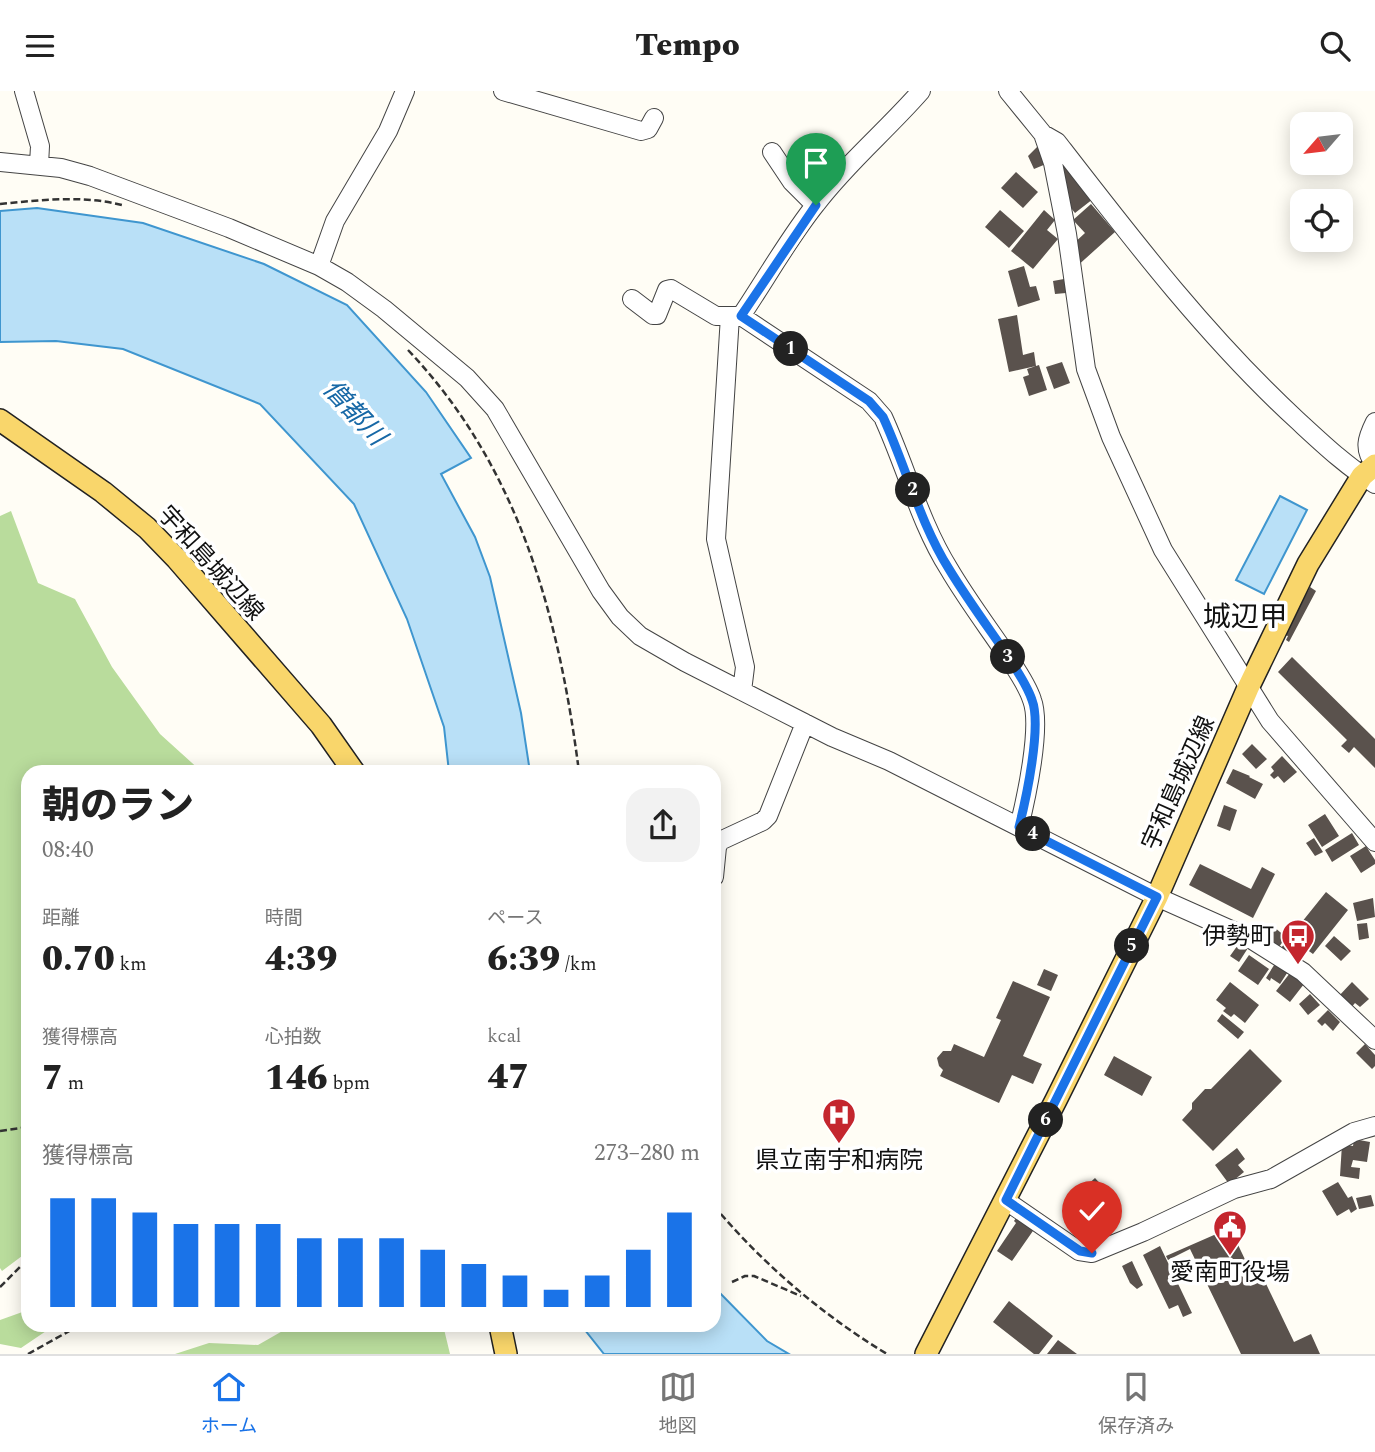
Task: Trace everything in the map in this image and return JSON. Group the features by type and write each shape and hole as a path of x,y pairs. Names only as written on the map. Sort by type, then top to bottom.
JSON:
{"main road":[{"name":"宇和島城辺線","path":"0,419 103,492 147,528 321,725 349,765"},
{"name":"宇和島城辺線","path":"926,1354 1157,897 1248,688 1308,564 1372,472"},
{"path":"501,1332 506,1354"}],"street":[{"path":"24,91 40,146 39,165"},
{"path":"319,266 335,221 388,131 405,91"},
{"path":"503,91 641,131 648,129 654,118"},
{"path":"742,691 745,667 716,539 736,316 816,205 869,144 895,121 921,91"},
{"path":"1008,91 1043,134 1053,163 1065,222 1086,369 1095,397 1163,550 1270,721 1375,842"},
{"path":"1043,134 1057,142 1143,254 1214,335 1270,395 1349,468 1372,472 1366,450 1367,439 1375,422"},
{"path":"772,152 792,182 816,205"},
{"path":"0,162 61,168 90,176 319,266 356,289 422,339 467,378 495,409 594,579 620,617 640,636 805,723 889,761 1157,897 1249,938 1303,972 1375,1040"},
{"path":"632,299 653,315 657,315 667,290 671,289 716,316 736,316 869,401 883,417 935,544 1033,701 1034,738 1019,827"},
{"path":"721,842 768,816 805,723"},
{"path":"1006,1200 1080,1251 1092,1253 1234,1189 1272,1179 1354,1132 1375,1126"}],"path":[{"path":"0,204 79,199 101,200 129,207"},
{"path":"400,342 442,388 469,428 496,473 523,530 547,601 563,665 578,765"},
{"path":"0,1131 21,1128"},
{"path":"721,1214 767,1264 804,1297 848,1331 887,1354"},
{"path":"0,1287 21,1266"},
{"path":"732,1282 745,1276 754,1276 804,1297"},
{"path":"28,1354 67,1332"}],"green space":[{"path":"11,511 38,583 75,599 112,667 160,734 194,765 21,765 21,1257 2,1271 0,1268 0,516"},
{"path":"21,1312 21,1332 45,1332 21,1348 0,1344 0,1320"},
{"path":"281,1332 445,1332 450,1354 175,1354 209,1343 258,1345"}],"water":[{"name":"僧都川","path":"37,208 143,223 264,264 347,305 426,392 471,458 441,474 475,537 490,577 521,713 529,765 448,765 444,727 407,619 354,504 260,404 123,349 56,341 0,342 0,211"},
{"path":"1280,496 1307,510 1264,594 1236,580"},
{"path":"721,1294 767,1341 789,1354 604,1354 587,1332 721,1332"}],"building":[{"path":"1038,146 1046,164 1034,169 1028,156"},
{"path":"1056,151 1093,199 1075,213 1067,203"},
{"path":"1016,172 1038,192 1023,208 1001,188"},
{"path":"1091,204 1115,232 1075,268 1072,245 1085,233 1073,220"},
{"path":"1000,210 1024,231 1009,248 985,227"},
{"path":"1044,210 1055,220 1047,230 1058,239 1033,269 1011,251"},
{"path":"1024,266 1030,287 1036,286 1040,300 1018,307 1008,271"},
{"path":"1064,279 1066,293 1055,294 1053,281"},
{"path":"1017,315 1023,355 1034,352 1036,366 1009,372 998,319"},
{"path":"1062,362 1070,383 1054,389 1046,367"},
{"path":"1039,365 1047,390 1029,396 1023,377 1029,375 1027,369"},
{"path":"1310,587 1316,591 1289,642 1286,640 1288,636 1285,635"},
{"path":"1292,657 1375,739 1375,768 1354,747 1349,753 1341,746 1347,740 1278,672"},
{"path":"1252,744 1267,759 1256,769 1242,754"},
{"path":"1282,756 1297,772 1284,783 1278,776 1274,779 1270,775 1274,771 1271,767"},
{"path":"1233,769 1263,784 1255,799 1226,783"},
{"path":"1224,805 1237,810 1230,831 1217,826"},
{"path":"1325,814 1339,836 1322,847 1308,825"},
{"path":"1352,833 1359,845 1332,862 1325,850"},
{"path":"1314,838 1323,852 1315,856 1306,843"},
{"path":"1366,846 1375,864 1361,873 1350,856"},
{"path":"1200,864 1251,889 1262,867 1275,874 1253,918 1189,885"},
{"path":"1326,892 1348,910 1313,954 1306,949 1297,961 1281,948"},
{"path":"1373,898 1375,917 1357,921 1353,903"},
{"path":"1367,923 1369,938 1359,940 1357,924"},
{"path":"1274,927 1286,937 1279,947 1266,937"},
{"path":"1334,936 1351,951 1341,961 1325,946"},
{"path":"1240,942 1248,948 1239,962 1230,956"},
{"path":"1249,955 1269,969 1258,985 1238,971"},
{"path":"1276,962 1289,970 1280,984 1266,978"},
{"path":"1044,969 1058,975 1051,991 1037,985"},
{"path":"1290,973 1304,984 1290,1002 1276,991"},
{"path":"1013,981 1050,997 1023,1056 1042,1064 1033,1084 1012,1075 999,1103 940,1076 943,1070 937,1058 943,1051 951,1051 954,1044 984,1057 1001,1020 996,1018"},
{"path":"1230,982 1259,1005 1245,1023 1234,1014 1231,1017 1223,1011 1226,1008 1216,1000"},
{"path":"1352,982 1369,999 1360,1007 1355,1003 1350,1009 1338,997"},
{"path":"1310,994 1320,1005 1308,1015 1299,1004"},
{"path":"1328,1010 1340,1022 1333,1031 1325,1023 1322,1026 1317,1021"},
{"path":"1222,1014 1244,1032 1238,1039 1217,1021"},
{"path":"1365,1044 1375,1055 1375,1066 1372,1069 1356,1053"},
{"path":"1250,1049 1282,1081 1213,1151 1182,1120 1205,1089 1211,1089"},
{"path":"1114,1056 1152,1077 1142,1096 1104,1075"},
{"path":"1354,1139 1370,1142 1367,1162 1353,1160 1351,1167 1360,1168 1359,1179 1340,1176 1342,1144 1353,1146"},
{"path":"1237,1148 1245,1159 1238,1165 1244,1172 1229,1184 1215,1165"},
{"path":"1095,1178 1115,1200 1105,1214 1082,1190"},
{"path":"1338,1182 1348,1198 1352,1196 1357,1209 1351,1213 1349,1209 1337,1216 1322,1191"},
{"path":"1371,1195 1374,1206 1359,1209 1356,1198"},
{"path":"1018,1215 1035,1228 1012,1261 997,1251 1016,1223 1014,1221"},
{"path":"1230,1228 1250,1270 1258,1267 1294,1342 1311,1334 1320,1354 1241,1354 1190,1249 1168,1260 1166,1256"},
{"path":"1160,1246 1192,1313 1183,1317 1178,1305 1169,1309 1143,1255"},
{"path":"1132,1261 1143,1285 1137,1289 1130,1283 1122,1266"},
{"path":"1009,1301 1053,1336 1039,1354 1034,1354 993,1322"},
{"path":"1058,1340 1077,1354 1047,1354"}],"place":[{"name":"伊勢町","path":"1298,966"},
{"name":"県立南宇和病院","path":"839,1145"},
{"name":"愛南町役場","path":"1230,1257"}],"district":[{"name":"城辺甲","path":"1245,616"}],"route":[{"path":"816,205 741,316 869,401 883,417 935,544 1033,701 1034,738 1019,827 1157,897 1006,1200 1080,1251 1092,1253"}]}
